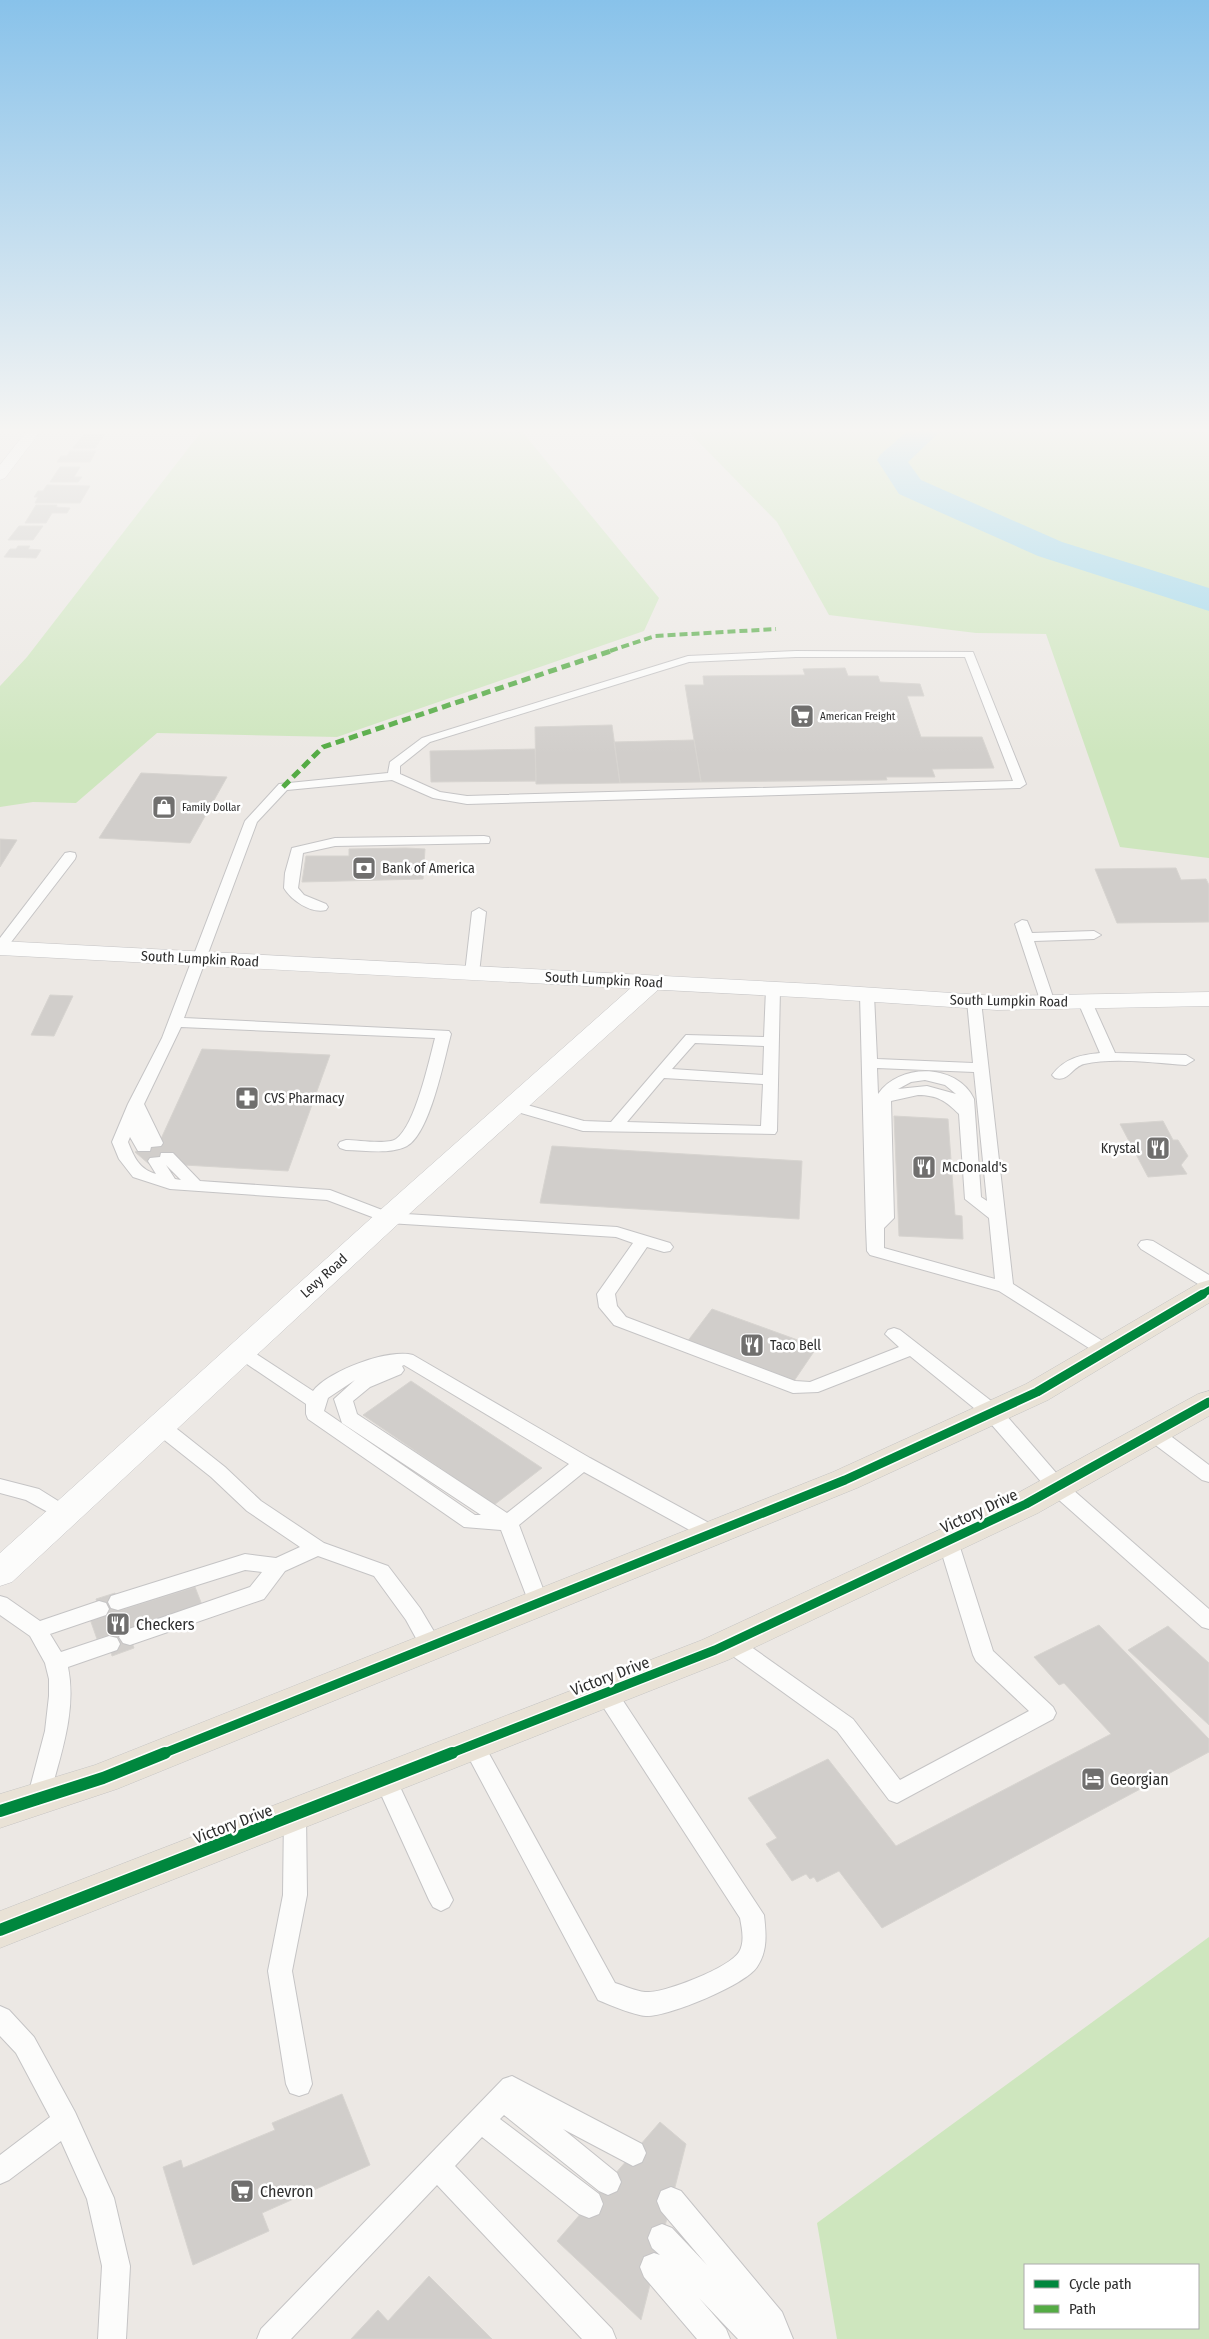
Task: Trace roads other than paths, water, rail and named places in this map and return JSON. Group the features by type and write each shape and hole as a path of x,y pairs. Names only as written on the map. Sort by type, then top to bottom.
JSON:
{"highway":[{"path":"0,1811 103,1778 845,1480 1037,1392 1209,1290"},
{"name":"Victory Drive","path":"0,1930 730,1643 1026,1504 1209,1402"}],"main road":[{"name":"South Lumpkin Road","path":"0,948 773,989 974,1002 1209,999"},
{"name":"Levy Road","path":"0,1573 388,1218 651,983"}],"lane":[{"path":"394,776 394,765 426,740 688,659 796,654 969,654 1020,784 467,800 437,795 394,776 283,786 251,820 168,1038 120,1142 127,1159 139,1174 170,1184 330,1195 388,1218 617,1232 664,1247"},
{"path":"321,907 300,900 292,892 290,886 297,851 336,842 484,840"},
{"path":"0,948 70,856"},
{"path":"472,973 480,912"},
{"path":"1048,1002 1024,930 1094,935"},
{"path":"513,1106 583,1126 769,1131 773,989"},
{"path":"867,995 876,1251 1005,1287 1106,1351"},
{"path":"974,1002 1005,1287"},
{"path":"1085,1002 1109,1057"},
{"path":"174,1022 444,1034 418,1123 402,1142 388,1146 346,1145"},
{"path":"616,1126 691,1038 771,1042"},
{"path":"1060,1075 1078,1060 1109,1057 1186,1060"},
{"path":"870,1063 981,1068"},
{"path":"660,1073 770,1080"},
{"path":"874,1227 886,1218 883,1099 893,1085 906,1078 927,1076 947,1080 959,1087 966,1099 973,1199 998,1216"},
{"path":"129,1122 149,1146 136,1104"},
{"path":"170,1184 161,1159 196,1186"},
{"path":"643,1240 606,1294 608,1308 620,1321 793,1387 811,1388 912,1349"},
{"path":"1147,1245 1209,1283"},
{"path":"894,1334 992,1412 1057,1487 1209,1620"},
{"path":"241,1352 316,1402"},
{"path":"583,1463 508,1523 471,1522 315,1414 316,1402 329,1387 353,1372 392,1360 407,1359 583,1463 713,1534"},
{"path":"424,1368 393,1370 363,1383 343,1399 349,1418 508,1523 538,1602"},
{"path":"160,1426 218,1472 254,1506 317,1548 381,1572 413,1614 431,1645"},
{"path":"1153,1433 1209,1476"},
{"path":"0,1486 32,1494 64,1514"},
{"path":"730,1643 845,1725 897,1793 1046,1714 984,1655 948,1541"},
{"path":"130,1637 257,1593 278,1566 317,1548"},
{"path":"37,1630 245,1562 278,1566"},
{"path":"0,1604 37,1630 56,1662 60,1677 60,1702 38,1799"},
{"path":"56,1662 109,1644"},
{"path":"473,1745 607,1992 646,2004 684,1994 722,1979 748,1960 755,1941 752,1914 683,1813 606,1692"},
{"path":"385,1779 441,1900"},
{"path":"295,1814 295,1895 280,1971 299,2084"},
{"path":"0,2018 25,2045 66,2122 100,2198 116,2266 112,2339"},
{"path":"271,2339 512,2088 633,2153"},
{"path":"503,2098 608,2182"},
{"path":"481,2120 589,2204"},
{"path":"0,2171 66,2122"},
{"path":"437,2166 602,2339"},
{"path":"671,2201 772,2322 779,2339"},
{"path":"662,2238 757,2339"},
{"path":"654,2267 716,2339"}],"waterway":[{"path":"1023,537 1050,549 1209,600"}],"place":[{"name":"American Freight","path":"802,716"},
{"name":"Family Dollar","path":"164,807"},
{"name":"Bank of America","path":"364,868"},
{"name":"CVS Pharmacy","path":"247,1098"},
{"name":"Krystal","path":"1158,1148"},
{"name":"McDonald's","path":"924,1167"},
{"name":"Taco Bell","path":"752,1345"},
{"name":"Checkers","path":"118,1624"},
{"name":"Georgian","path":"1093,1779"},
{"name":"Chevron","path":"242,2191"}]}
